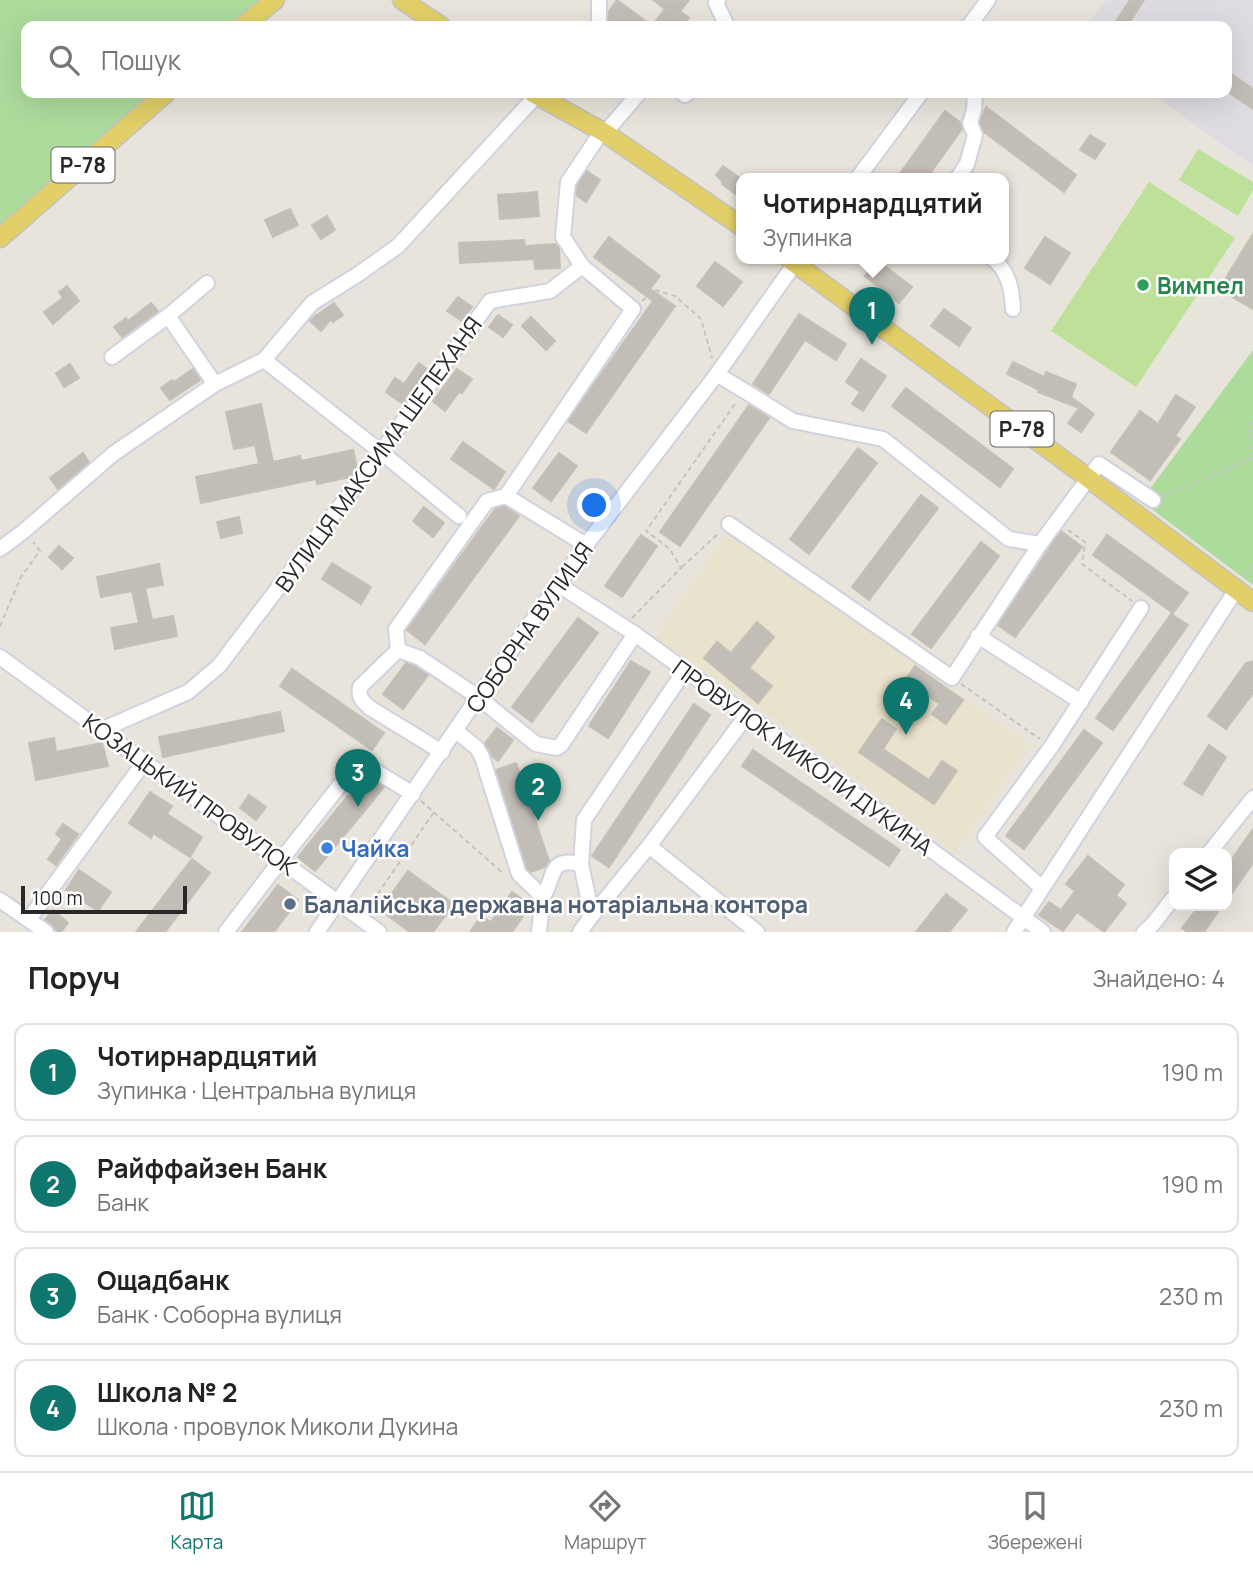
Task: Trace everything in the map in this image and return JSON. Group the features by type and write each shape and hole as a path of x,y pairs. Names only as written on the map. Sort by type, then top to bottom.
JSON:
{"main road":[{"path":"249,21 275,0"},
{"path":"402,0 434,21"},
{"name":"Р-78","path":"0,238 160,98"},
{"path":"542,98 603,132 736,223"},
{"name":"Р-78","path":"798,264 1253,602"}],"street":[{"path":"599,0 599,21"},
{"path":"718,0 716,3 725,21"},
{"path":"973,21 988,0"},
{"path":"0,550 113,454 215,384 264,360 312,303 398,246 531,98"},
{"path":"398,650 396,629 487,501 506,495 633,309 582,267 563,236 568,182 603,132 634,98"},
{"path":"861,173 917,98"},
{"path":"961,173 967,164 975,135 970,123 975,98"},
{"name":"СОБОРНА ВУЛИЦЯ","path":"317,932 586,545 717,374 792,264"},
{"path":"999,264 1012,286 1013,309"},
{"name":"ВУЛИЦЯ МАКСИМА ШЕЛЕХАНЯ","path":"101,730 188,692 219,666 381,452 490,300 550,291 582,267"},
{"path":"112,357 207,283"},
{"path":"168,316 215,384"},
{"path":"264,360 459,516"},
{"path":"717,374 793,421 883,439 1009,539 1040,544"},
{"path":"729,524 952,678 1055,520 1099,464 1153,500"},
{"path":"506,495 586,545"},
{"name":"ПРОВУЛОК МИКОЛИ ДУКИНА","path":"559,585 685,670 1043,932"},
{"path":"1014,932 1236,590"},
{"path":"1042,888 985,837 1051,747 1142,608"},
{"path":"398,650 420,658 478,697 536,744 557,748 629,631"},
{"path":"978,636 1080,702"},
{"path":"398,650 360,687 361,699 370,708 442,752"},
{"name":"КОЗАЦЬКИЙ ПРОВУЛОК","path":"0,656 379,932"},
{"path":"590,918 581,864 584,820 685,670"},
{"path":"580,932 649,846 747,715"},
{"path":"456,731 477,748 482,757 519,874 543,897"},
{"path":"29,919 145,761"},
{"path":"226,932 359,761 413,794"},
{"path":"1213,848 1253,798"},
{"path":"649,846 757,932"},
{"path":"539,932 543,897 558,864 567,861 581,864"},
{"path":"0,900 46,932"},
{"path":"1153,929 1169,905"}],"path":[{"path":"633,309 655,290 675,296 701,319 717,374"},
{"path":"681,568 670,549 646,531 743,392"},
{"path":"1153,500 1253,457 1248,431 1253,421"},
{"path":"1055,520 1086,542 1082,564 1142,608"},
{"path":"629,631 681,568 729,524"},
{"path":"0,626 20,577 40,551 24,531"},
{"path":"952,678 1051,747"},
{"path":"413,794 504,874 519,874"},
{"path":"361,918 434,813"}],"shaded area":[{"path":"1106,0 1253,0 1253,166 1157,98 1232,98 1232,21 1090,21"},
{"path":"728,533 1029,744 955,853 783,725 655,637"}],"green space":[{"path":"0,0 268,0 242,21 21,21 21,98 150,98 0,229"},
{"path":"1198,149 1253,182 1253,190 1238,216 1179,180"},
{"name":"Вимпел","path":"1149,182 1235,238 1136,387 1051,331"},
{"path":"1253,350 1253,585 1141,501"}],"building":[{"path":"617,0 645,21 609,21 609,11"},
{"path":"653,0 689,0 680,11 689,18 686,21 656,21 665,9"},
{"path":"1130,0 1144,0 1130,21 1116,21"},
{"path":"1232,74 1253,89 1253,109 1232,94"},
{"path":"986,107 1076,175 1064,192 984,132 980,122"},
{"path":"945,111 961,123 962,129 930,173 900,173"},
{"path":"1090,135 1105,144 1095,159 1080,150"},
{"path":"723,166 736,175 736,194 722,184 716,175"},
{"path":"587,171 600,180 586,202 576,195 577,185"},
{"path":"537,192 539,216 500,219 498,195"},
{"path":"290,209 298,225 273,237 265,220"},
{"path":"327,216 335,230 321,239 312,225"},
{"path":"1253,234 1253,309 1219,289"},
{"path":"609,237 660,276 650,289 675,306 586,433 568,421 653,301 594,257"},
{"path":"1045,237 1070,253 1050,284 1025,268"},
{"path":"524,240 525,246 556,244 559,248 560,268 535,269 534,259 460,263 459,243"},
{"path":"715,262 742,282 723,306 697,286"},
{"path":"874,264 882,264 912,287 899,303 865,276"},
{"path":"67,286 79,301 53,324 44,312 63,298 59,292"},
{"path":"458,297 472,307 462,321 447,311"},
{"path":"151,303 158,311 122,337 114,327 126,318 128,321"},
{"path":"334,303 343,315 333,322 331,319 321,331 310,321"},
{"path":"944,309 971,328 959,346 931,326"},
{"path":"799,314 846,344 836,360 805,340 769,394 753,384"},
{"path":"498,315 512,325 503,337 489,327"},
{"path":"531,317 555,341 546,350 522,326"},
{"path":"861,359 886,376 863,411 852,404 860,392 846,382"},
{"path":"1013,362 1044,377 1046,372 1076,384 1071,397 1094,414 1081,432 1068,423 1079,408 1038,392 1039,390 1007,374"},
{"path":"419,363 428,370 403,404 386,392 395,378 404,384"},
{"path":"70,364 79,378 64,387 56,373"},
{"path":"193,369 200,380 170,400 161,388"},
{"path":"457,369 472,379 445,411 433,401"},
{"path":"906,388 1013,469 1000,487 892,406"},
{"path":"1176,395 1195,407 1175,436 1180,439 1150,480 1111,452 1140,411 1158,424"},
{"path":"261,404 273,462 300,456 301,461 353,450 357,468 350,477 317,484 316,479 201,503 196,477 259,464 255,445 234,449 226,412"},
{"path":"749,405 769,418 680,546 660,532"},
{"path":"463,442 505,472 494,489 451,459"},
{"path":"858,448 877,463 809,554 790,539"},
{"path":"83,453 89,462 58,489 50,478"},
{"path":"559,453 577,466 551,501 533,488"},
{"path":"921,495 938,508 869,600 852,587"},
{"path":"504,506 519,516 425,644 407,630 495,509"},
{"path":"424,507 444,523 433,537 413,521"},
{"path":"239,517 242,533 221,538 217,522"},
{"path":"1061,531 1082,547 1015,637 998,625"},
{"path":"641,535 657,546 622,597 605,586"},
{"path":"1107,535 1188,593 1173,613 1093,555"},
{"path":"981,542 999,556 931,648 912,634"},
{"path":"59,546 73,558 62,569 49,557"},
{"path":"332,563 371,587 361,604 322,579"},
{"path":"159,564 163,585 145,588 152,620 173,616 177,636 115,649 111,628 139,623 132,591 101,597 97,577"},
{"path":"1171,614 1188,625 1113,730 1096,718"},
{"path":"578,618 598,633 532,722 512,707"},
{"path":"757,622 774,637 749,668 772,686 758,703 704,658 717,642 731,653"},
{"path":"631,661 650,672 608,738 589,726"},
{"path":"1253,661 1253,693 1226,729 1208,716 1246,663"},
{"path":"406,663 428,675 403,709 383,694"},
{"path":"915,666 963,700 946,724 932,714 940,704 918,689 911,699 898,690"},
{"path":"292,669 384,733 372,750 280,686"},
{"path":"694,704 710,715 609,867 592,856"},
{"path":"280,712 284,731 163,757 159,737"},
{"path":"882,719 896,729 883,749 929,780 942,761 957,771 934,804 859,752"},
{"path":"497,728 513,740 498,761 485,743"},
{"path":"1084,730 1102,743 1024,849 1006,836"},
{"path":"54,738 56,752 102,743 108,766 36,780 29,743"},
{"path":"1209,745 1226,757 1202,795 1184,784"},
{"path":"753,750 900,850 889,866 742,766"},
{"path":"516,763 549,861 545,867 531,872 527,869 496,770"},
{"path":"364,776 384,787 315,871 298,857"},
{"path":"150,792 172,806 167,814 202,837 190,857 153,833 151,838 129,823"},
{"path":"249,795 266,807 256,820 240,808"},
{"path":"63,824 78,834 56,865 48,859 62,839 56,834"},
{"path":"1253,829 1253,863 1232,893 1232,859"},
{"path":"1088,856 1124,885 1116,895 1126,904 1104,932 1077,912 1063,931 1039,915 1049,902 1061,910 1075,891 1066,884"},
{"path":"192,859 210,873 165,932 136,932"},
{"path":"79,870 111,892 98,911 66,890"},
{"path":"408,871 454,904 433,932 410,932 380,910"},
{"path":"278,885 298,900 274,932 242,932"},
{"path":"512,892 531,905 512,932 470,932 481,916 491,922"},
{"path":"946,894 967,910 949,932 916,932"},
{"path":"53,910 68,923 61,932 45,920"},
{"path":"1195,911 1219,911 1204,932 1188,932 1182,928"}],"place":[{"name":"Вимпел","path":"1143,285"},
{"name":"Чотирнардцятий","path":"872,345"},
{"name":"Школа № 2","path":"906,735"},
{"name":"Ощадбанк","path":"358,807"},
{"name":"Райффайзен Банк","path":"538,821"},
{"name":"Чайка","path":"327,848"},
{"name":"Балалійська державна нотаріальна контора","path":"290,904"}]}
